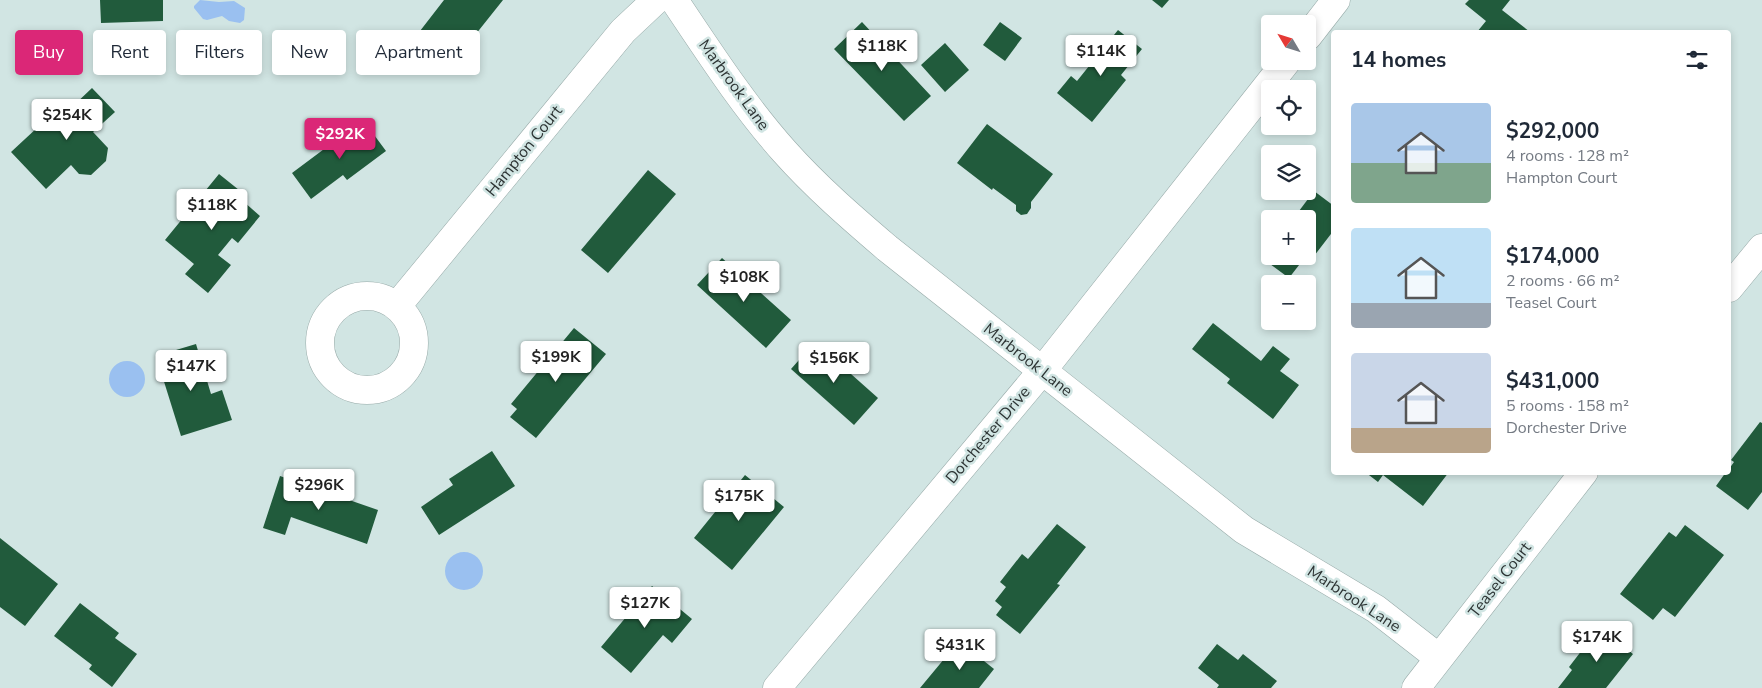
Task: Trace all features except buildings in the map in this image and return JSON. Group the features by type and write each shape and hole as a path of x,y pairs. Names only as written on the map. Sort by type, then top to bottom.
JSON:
{"street":[{"name":"Hampton Court","path":"397,306 618,37 656,0"},
{"name":"Marbrook Lane","path":"674,0 740,97 784,151 834,202 887,248 1244,530 1376,609 1439,658"},
{"path":"1316,26 1336,0"},
{"name":"Dorchester Drive","path":"777,688 1042,370 1280,70"},
{"path":"1731,286 1762,248"},
{"name":"Teasel Court","path":"1416,688 1582,475"}],"water":[{"path":"200,0 234,1 245,8 244,20 240,23 229,21 222,16 207,20 203,19 194,8"},
{"path":"127,361 140,366 145,379 140,392 127,397 114,392 109,379 114,366"},
{"path":"464,552 477,558 483,571 477,584 464,590 451,584 445,571 451,558"}]}
